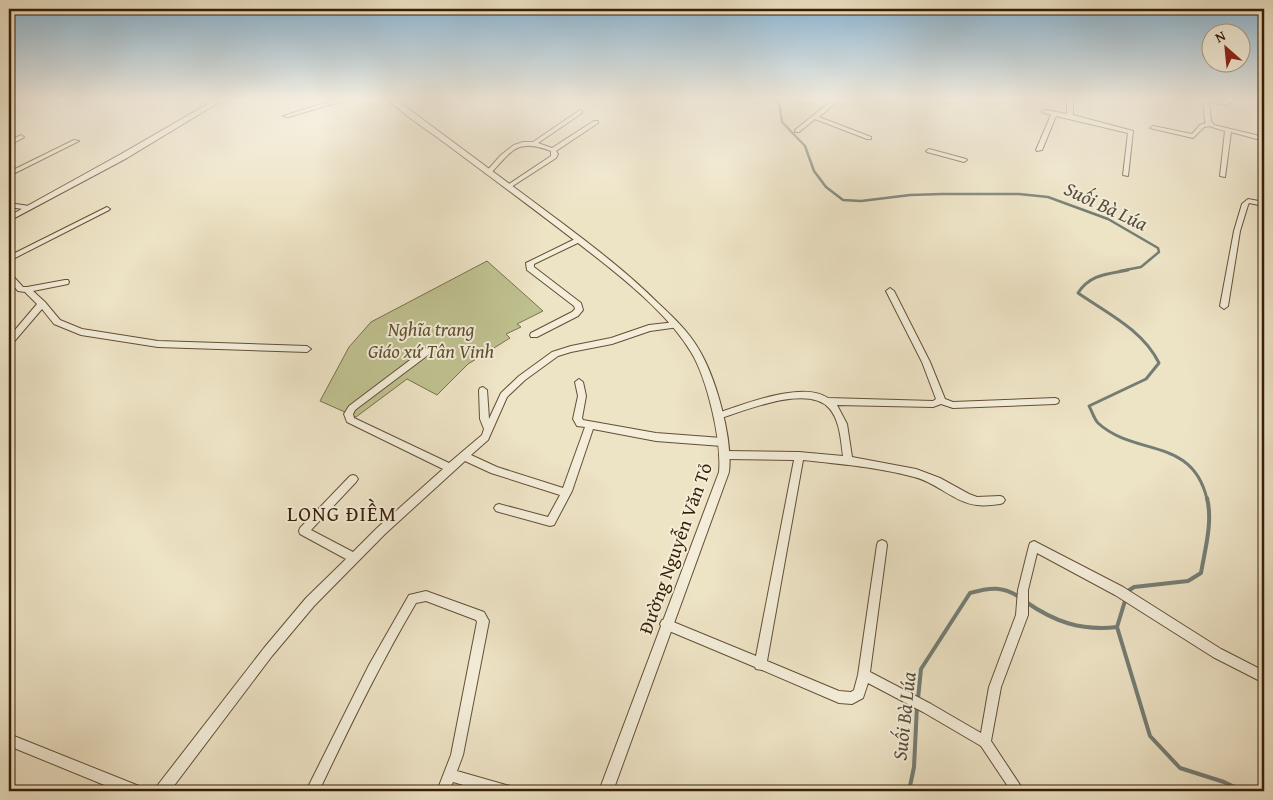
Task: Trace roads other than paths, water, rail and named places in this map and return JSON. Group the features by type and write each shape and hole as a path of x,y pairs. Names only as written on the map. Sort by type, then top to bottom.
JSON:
{"street":[{"path":"9,219 159,135"},
{"name":"Đường Nguyễn Văn Tỏ","path":"438,135 580,240 632,282 676,325 704,368 718,416 724,454 724,472 666,624 606,791"},
{"path":"488,173 515,146 536,142 546,135"},
{"path":"553,150 576,135"},
{"path":"862,135 869,138"},
{"path":"1039,150 1045,135"},
{"path":"1126,175 1131,135"},
{"path":"1223,176 1228,135"},
{"path":"1248,135 1264,139"},
{"path":"9,143 21,138"},
{"path":"9,174 76,141"},
{"path":"508,187 554,157 553,150 536,142"},
{"path":"929,152 964,160"},
{"path":"1224,306 1237,231 1245,204 1248,201 1264,204"},
{"path":"9,205 29,208"},
{"path":"9,259 108,209"},
{"path":"534,335 575,314 578,310 578,305 530,268 530,263 580,240"},
{"path":"9,277 21,289 27,290 65,282"},
{"path":"27,290 57,322 81,332 158,344 307,349"},
{"path":"890,291 926,362 941,401"},
{"path":"9,342 42,304"},
{"path":"162,791 268,652 310,602 353,558 485,437 504,396 522,378 556,354 612,341 649,328 676,325"},
{"path":"429,350 352,408 348,414 350,420 450,468"},
{"path":"579,382 582,396 577,419 580,423 656,437 722,442"},
{"path":"483,390 484,419 489,430"},
{"path":"718,416 764,402 802,394 815,395 828,401 934,404 941,401 953,405 1056,401"},
{"path":"828,401 837,412 843,426 848,460"},
{"path":"499,508 550,522 566,493 590,425"},
{"path":"724,454 799,456 848,460 916,473 936,481 966,498 977,501 1000,500"},
{"path":"464,456 494,470 566,493"},
{"path":"760,664 799,456"},
{"path":"353,479 304,532 353,558"},
{"path":"666,624 838,697 852,698 859,694 864,675 882,544"},
{"path":"985,742 996,687 1022,615 1023,590 1034,546 1119,591 1218,653 1264,677"},
{"path":"312,791 363,688 413,599 418,596 426,596 480,616 483,621 457,754 443,791"},
{"path":"864,675 927,708 985,742 1018,791"},
{"path":"9,740 134,791"},
{"path":"449,775 506,791"}],"waterway":[{"name":"Suối Bà Lúa","path":"795,135 805,146 814,171 826,187 843,200 861,201 910,195 941,194 1019,194 1048,197 1108,219 1158,248 1159,252 1141,267 1120,271"},
{"name":"Suối Bà Lúa","path":"1128,270 1094,278 1078,293 1134,332 1144,341 1159,363 1146,379 1089,406 1098,423 1113,433 1176,456 1189,465 1200,479 1207,499"},
{"name":"Suối Bà Lúa","path":"1117,627 1128,591 1134,587 1188,581 1201,573 1209,526 1207,498"},
{"name":"Suối Bà Lúa","path":"918,699 921,669 970,593 997,589 1008,591 1021,598"},
{"name":"Suối Bà Lúa","path":"1026,602 1047,615 1069,624 1092,628 1117,627"},
{"path":"1117,627 1150,736 1180,768 1224,782 1243,791"},
{"name":"Suối Bà Lúa","path":"909,791 914,767 917,706"}],"district":[{"name":"LONG ĐIỀM","path":"342,514"}],"park label":[{"name":"Nghĩa trang Giáo xứ Tân Vinh","path":"431,340"}]}
